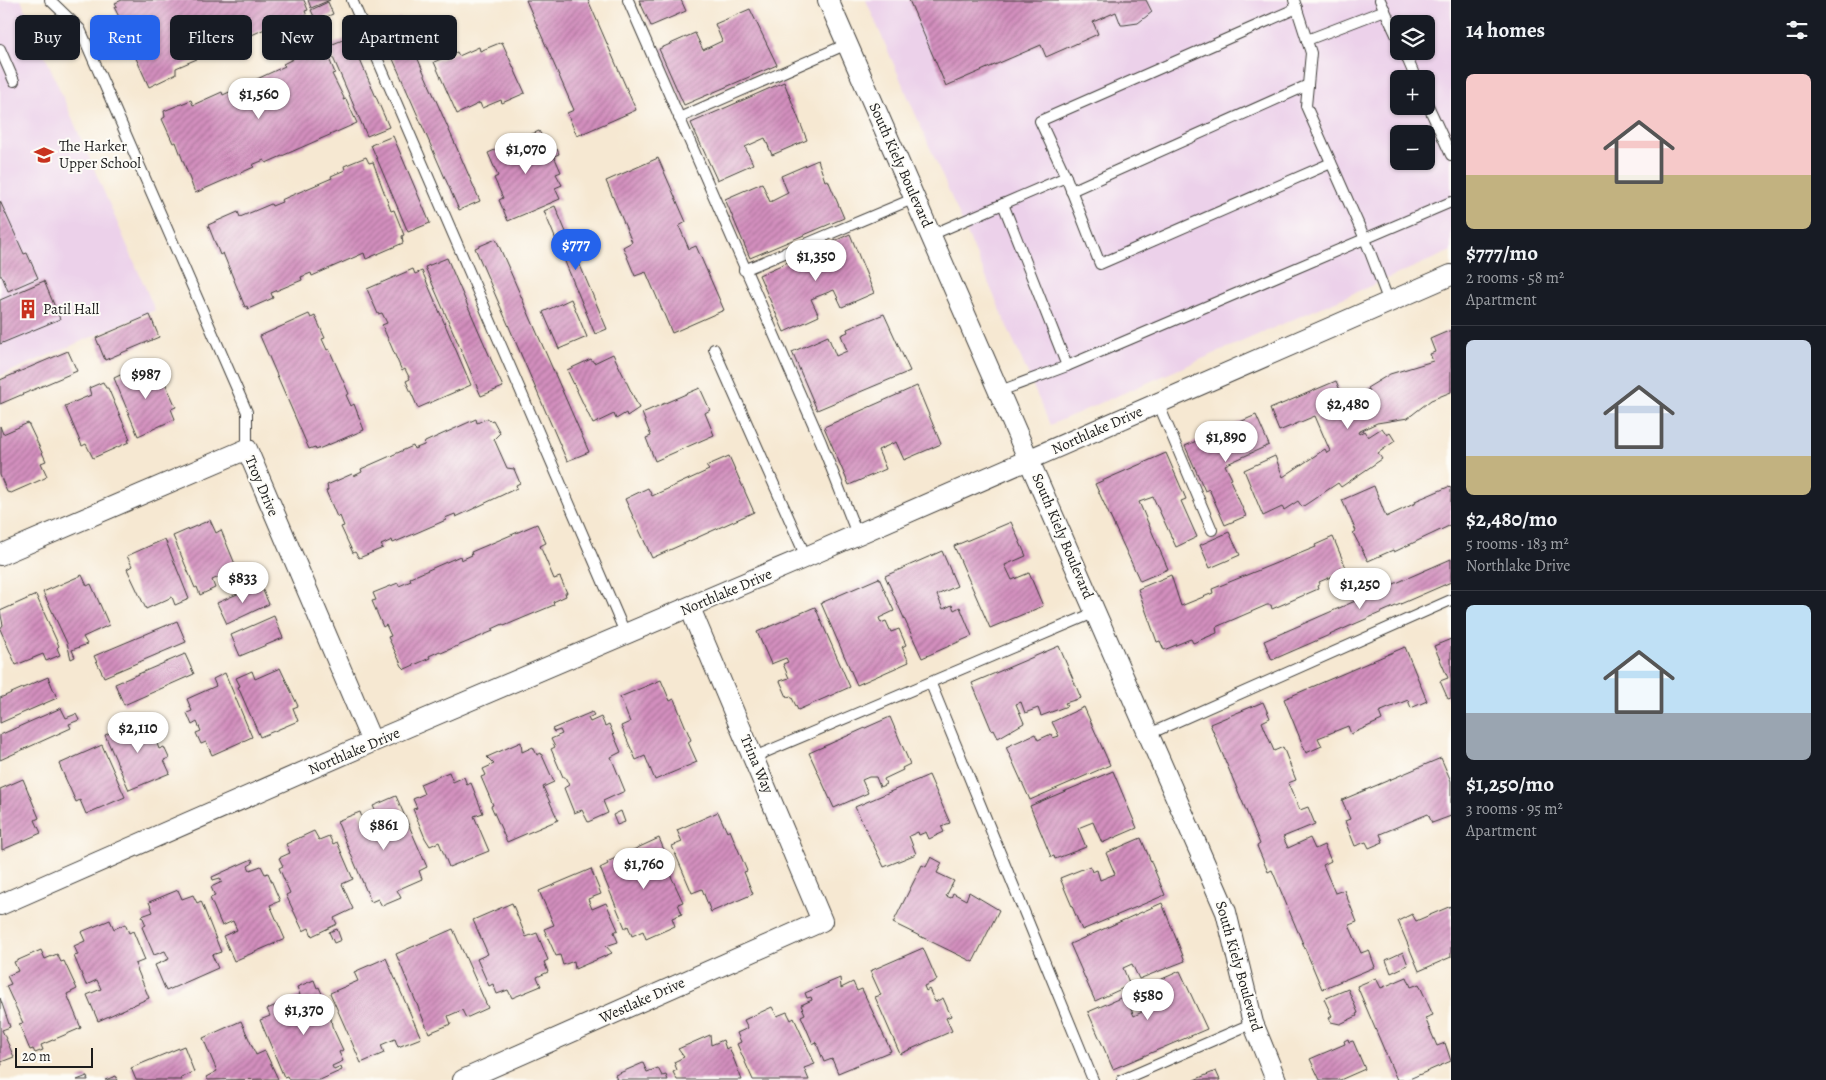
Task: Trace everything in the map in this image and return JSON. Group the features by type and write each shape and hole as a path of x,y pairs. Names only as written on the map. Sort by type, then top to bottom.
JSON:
{"street":[{"name":"South Kiely Boulevard","path":"828,0 1030,459 1226,912 1253,1023 1276,1080"},
{"name":"Northlake Drive","path":"0,906 372,742 690,608 1451,275"},
{"name":"Troy Drive","path":"0,555 247,450 372,742"},
{"name":"Trina Way","path":"690,608 822,920"},
{"name":"Westlake Drive","path":"463,1080 822,920"}],"lane":[{"path":"50,0 80,29 88,47 247,412 247,450"},
{"path":"352,0 626,635"},
{"path":"628,0 744,270 821,442 857,534"},
{"path":"1380,0 1390,21"},
{"path":"1331,163 1100,264 1066,177 1040,121 1295,4 1311,53 1306,106 1365,239 1389,302"},
{"path":"1307,40 1385,10"},
{"path":"679,118 847,44"},
{"path":"0,50 14,82"},
{"path":"1071,191 1308,85"},
{"path":"1432,115 1451,155"},
{"path":"931,235 1066,177"},
{"path":"744,270 915,198"},
{"path":"1000,392 1067,366 1451,202"},
{"path":"1003,204 1067,366"},
{"path":"714,349 806,557"},
{"path":"1158,403 1212,530"},
{"path":"1149,734 1451,600"},
{"path":"754,757 931,684 1096,612"},
{"path":"931,684 1093,1080"},
{"path":"1122,1080 1253,1023"}],"shaded area":[{"name":"The Harker Upper School","path":"0,0 21,0 27,15 15,15 15,60 47,60 155,310 0,376"},
{"path":"866,0 1451,0 1451,251 1050,425"}],"building":[{"path":"122,0 304,0 308,10 305,11 307,15 262,15 262,30 252,35 252,15 170,15 170,60 194,60 176,68 176,74 149,87 137,60 160,60 160,15 118,15 114,7 117,6 115,3"},
{"path":"308,0 330,0 311,8"},
{"path":"526,0 588,0 636,110 577,136 567,113 574,110"},
{"path":"639,0 681,0 686,11 651,26"},
{"path":"909,0 1146,0 1152,12 1138,23 1121,25 1116,12 1093,22 1098,34 1046,57 1041,45 946,86"},
{"path":"328,2 333,14 313,15 311,10"},
{"path":"750,9 777,65 684,105 659,49 695,33 703,50 722,41 715,24"},
{"path":"342,40 342,60 360,60 389,127 367,136 332,55 332,44"},
{"path":"502,42 525,93 502,103 501,100 482,108 480,103 457,114 434,62 439,60 457,60 457,52 459,56 479,47 480,51"},
{"path":"291,60 330,60 335,73 332,74 344,98 343,100 346,99 357,123 266,163 264,160 252,165 254,167 195,193 176,142 173,143 162,119 165,117 164,111 191,100 193,105 222,92 223,95 285,66 283,64"},
{"path":"393,60 418,60 480,201 459,210"},
{"path":"784,82 807,140 772,155 765,138 745,147 753,164 717,180 691,123"},
{"path":"539,131 551,152 557,149 559,154 554,156 561,172 556,174 562,185 555,188 560,199 508,221 499,200 503,198 494,178 498,176 488,153"},
{"path":"393,136 430,223 408,232 371,145"},
{"path":"366,157 369,163 373,162 391,211 394,210 404,235 402,236 403,243 366,259 364,253 312,276 311,273 301,277 302,280 271,293 273,298 248,309 247,306 245,307 223,253 220,255 208,225 238,212 240,217 271,204 272,206 282,202 281,200 332,178 331,176 345,170 344,166"},
{"path":"658,158 686,222 679,226 689,249 696,246 724,310 672,333 646,272 635,276 623,247 632,242 606,181"},
{"path":"818,160 825,181 828,180 844,218 750,258 725,199 762,183 770,202 788,193 781,176"},
{"path":"0,201 24,254 27,253 38,278 8,291 2,276 0,276"},
{"path":"555,206 607,329 595,334 544,211"},
{"path":"850,234 874,293 842,307 834,290 811,299 819,316 784,332 759,275"},
{"path":"496,239 589,452 567,461 475,248"},
{"path":"447,258 503,387 481,396 425,267"},
{"path":"413,269 415,274 422,271 471,385 418,408 406,381 410,379 405,369 402,371 382,325 387,323 382,313 378,314 367,289"},
{"name":"Patil Hall","path":"44,281 60,319 0,344 0,300"},
{"path":"571,299 587,337 559,349 543,312"},
{"path":"309,314 311,318 315,316 325,338 322,339 327,350 329,349 349,394 346,395 351,406 354,404 364,430 316,450 315,447 309,449 260,336"},
{"path":"884,314 910,371 817,410 792,352 828,336 836,356 847,351 841,335 848,332 847,329"},
{"path":"150,315 159,337 105,360 96,338"},
{"path":"1451,330 1451,392 1431,400 1408,418 1377,423 1358,432 1359,434 1364,431 1368,437 1382,428 1387,435 1390,433 1395,441 1378,453 1382,459 1341,487 1338,483 1302,507 1298,501 1284,510 1282,507 1263,516 1244,470 1275,456 1283,477 1325,449 1327,453 1330,451 1315,416 1279,431 1270,409 1336,381 1344,399 1366,390 1369,391 1367,388 1390,374 1433,361 1430,354 1435,352 1430,339"},
{"path":"68,351 77,371 0,404 0,380"},
{"path":"613,354 639,408 627,416 626,413 616,419 614,414 593,424 567,370 591,359 594,363"},
{"path":"158,367 176,407 171,409 175,419 138,436 114,378 129,371 132,378"},
{"path":"103,382 106,388 108,388 130,439 128,440 129,442 93,458 86,444 82,446 65,406 91,395 89,388"},
{"path":"917,386 941,444 904,460 896,442 878,450 886,469 849,485 824,427"},
{"path":"700,388 710,410 705,413 714,435 655,461 646,438 651,436 642,413"},
{"path":"1256,415 1269,445 1225,465 1246,516 1225,525 1209,489 1205,491 1185,446"},
{"path":"488,418 490,421 493,420 500,433 494,439 507,468 514,469 520,483 516,485 517,488 456,517 455,514 445,518 446,520 393,543 392,540 381,545 383,548 359,558 355,552 353,553 341,527 344,526 340,516 337,517 326,491 328,490 327,485 352,474 354,476 362,472 361,469 413,446 414,449 424,445 425,442 476,419 477,423"},
{"path":"28,423 46,461 41,463 47,476 11,493 7,492 0,475 0,426 3,434"},
{"path":"1166,453 1186,499 1181,501 1197,537 1176,547 1153,497 1139,502 1168,569 1140,581 1095,484"},
{"path":"729,456 754,512 652,558 625,499 648,488 652,496 709,470 706,466"},
{"path":"1374,486 1386,517 1416,503 1415,501 1448,487 1451,488 1451,525 1394,552 1393,550 1368,561 1353,533 1356,531 1342,500"},
{"path":"210,520 216,533 221,530 237,569 212,580 215,588 200,595 197,587 195,588 173,536"},
{"path":"1011,522 1026,556 1005,565 1012,580 1029,573 1043,606 990,628 954,546"},
{"path":"537,524 546,543 540,546 554,579 560,577 567,593 565,593 566,596 553,602 554,605 504,626 503,624 492,629 493,631 441,653 440,651 429,656 430,658 405,669 388,637 391,636 386,625 383,627 372,601 376,600 373,593 398,583 399,586 411,581 410,578 460,556 461,560 472,555 471,552"},
{"path":"1229,532 1240,555 1210,568 1200,545"},
{"path":"1333,537 1347,570 1319,582 1318,589 1272,609 1271,605 1267,605 1216,627 1217,633 1193,643 1191,639 1164,650 1160,641 1157,642 1138,589 1171,575 1181,606 1213,593 1212,589 1316,547 1315,545"},
{"path":"165,539 189,599 175,605 172,597 146,609 127,569 132,566 127,556"},
{"path":"942,551 957,586 937,595 943,609 952,605 954,610 960,607 972,636 922,658 885,576"},
{"path":"1451,559 1451,582 1272,660 1264,641"},
{"path":"82,575 87,586 91,584 109,625 83,637 87,644 72,650 75,657 71,659 67,643 43,592"},
{"path":"879,578 894,611 879,618 881,623 886,621 891,632 899,629 906,645 902,647 909,662 857,685 821,603"},
{"path":"260,584 269,604 227,624 217,603"},
{"path":"36,595 59,646 57,648 60,655 46,661 43,654 16,665 0,629 3,625 0,611"},
{"path":"815,607 850,687 798,710 791,696 787,697 780,681 789,678 783,664 788,662 786,658 771,664 757,632"},
{"path":"274,616 283,638 240,656 231,635"},
{"path":"177,621 186,642 104,677 94,656"},
{"path":"1451,639 1451,698 1448,699 1440,681 1448,678 1434,646"},
{"path":"1059,646 1081,698 1065,703 1067,706 1041,716 1038,708 1025,713 1021,702 1016,704 1024,723 998,738 994,730 992,731 972,683"},
{"path":"1405,647 1427,701 1411,708 1408,700 1379,712 1382,720 1351,734 1348,726 1318,738 1322,746 1306,753 1284,699"},
{"path":"185,654 194,674 124,705 115,684"},
{"path":"280,668 298,706 293,708 298,721 260,737 238,687 240,686 236,678 252,671 255,679"},
{"path":"225,673 252,737 212,755 206,742 201,744 196,733 201,731 197,722 192,725 187,713 192,711 187,699 216,686 213,679"},
{"path":"48,677 57,698 0,723 0,698"},
{"path":"661,680 670,701 674,699 691,740 688,742 697,762 655,780 645,756 636,760 621,726 630,722 620,697"},
{"path":"1263,702 1270,718 1262,722 1274,751 1283,747 1296,780 1288,783 1300,810 1308,807 1315,824 1283,837 1288,848 1310,838 1315,849 1324,845 1331,861 1323,865 1335,893 1344,890 1357,922 1349,925 1361,953 1369,950 1375,967 1322,989 1272,870 1268,872 1257,846 1260,844 1210,724"},
{"path":"1084,707 1110,765 1030,800 1006,747 1035,734 1038,740 1051,734 1053,738 1059,736 1052,722"},
{"path":"61,708 66,718 76,714 79,720 69,724 71,728 0,760 0,735"},
{"path":"592,712 594,715 588,718 590,722 601,717 605,726 609,724 621,752 611,757 625,791 603,801 608,813 588,822 582,810 574,813 564,788 569,785 565,777 563,777 551,749 555,747 551,739 562,734 560,730 554,732 552,729"},
{"path":"890,717 910,764 902,768 903,770 884,779 886,784 880,787 876,777 862,780 868,793 834,808 809,753"},
{"path":"146,718 151,729 155,728 160,739 156,741 159,749 164,747 169,758 164,760 170,773 129,790 105,735"},
{"path":"521,742 522,752 533,747 537,755 541,753 554,782 543,787 558,820 507,842 481,777 486,775 483,769 494,764 487,757"},
{"path":"102,745 125,797 86,814 80,800 76,802 59,764"},
{"path":"1441,758 1451,781 1451,816 1432,823 1428,814 1380,834 1383,842 1369,848 1366,842 1355,846 1345,821 1350,819 1342,800"},
{"path":"1113,771 1137,828 1102,843 1093,822 1078,828 1086,847 1055,859 1054,856 1051,857 1030,806"},
{"path":"449,772 453,782 464,777 467,785 471,783 483,813 474,816 489,851 449,867 439,842 430,846 425,838 413,809 417,808 413,799 424,794 420,784"},
{"path":"929,775 950,823 941,826 944,832 929,839 926,832 919,835 918,832 909,836 916,854 884,867 855,807"},
{"path":"23,779 39,818 35,820 41,833 2,850 0,789"},
{"path":"396,796 427,867 419,871 422,879 397,890 401,898 382,906 378,899 371,902 337,821 360,812 363,820 377,814 373,806"},
{"path":"621,811 625,822 617,825 613,815"},
{"path":"718,812 727,832 730,830 747,871 744,872 753,894 711,912 702,889 692,893 672,846 682,842 677,830"},
{"path":"314,831 319,840 329,836 333,844 337,842 353,879 342,884 353,909 334,918 337,924 312,936 309,928 303,931 286,895 290,893 279,868 283,866 279,858 290,853 286,844"},
{"path":"659,838 670,864 668,865 670,874 683,902 678,904 682,914 672,918 675,926 646,939 643,931 632,936 628,926 625,928 600,868 608,864 607,862"},
{"path":"1141,838 1165,895 1082,930 1060,878 1090,866 1092,872 1097,870 1100,880 1115,874 1106,853"},
{"path":"931,857 942,863 937,873 954,881 946,896 951,898 953,893 966,900 969,892 999,910 973,962 893,923 922,865 926,867"},
{"path":"252,859 253,863 248,866 250,870 261,866 265,874 268,873 280,901 270,905 285,939 234,961 223,936 237,930 233,921 222,926 210,898 215,896 211,887 222,882 220,878 213,880 212,877"},
{"path":"591,869 601,894 588,899 592,909 606,903 618,930 614,932 618,942 606,946 612,953 575,969 574,961 563,965 560,955 556,956 544,929 554,925 539,891"},
{"path":"178,890 182,899 193,895 197,903 201,901 221,952 212,955 218,968 166,991 155,965 169,959 165,951 154,955 142,927 146,925 142,916 153,912 149,902"},
{"path":"512,903 526,937 537,933 548,960 544,962 548,972 537,977 541,986 512,998 508,990 497,994 493,984 489,986 477,959 488,954 473,920"},
{"path":"1162,903 1185,961 1139,979 1132,964 1123,968 1130,985 1095,1001 1070,944"},
{"path":"1451,906 1451,957 1419,971 1398,921 1412,914 1416,921"},
{"path":"110,920 114,929 125,924 129,933 133,931 145,960 135,964 149,998 98,1021 87,995 101,989 97,980 86,985 74,956 78,955 74,946 85,941 81,932"},
{"path":"337,929 341,940 334,943 329,932"},
{"path":"453,929 488,1008 466,1018 462,1010 448,1016 451,1024 429,1033 396,954"},
{"path":"923,948 937,980 924,986 926,991 929,989 935,1002 943,998 951,1016 946,1018 952,1031 900,1054 875,997 881,995 870,971"},
{"path":"41,950 45,959 57,954 61,962 64,961 77,989 67,994 81,1028 41,1045 43,1050 35,1053 33,1049 30,1050 19,1024 23,1023 6,986 11,984 7,976 18,971 14,962"},
{"path":"1403,952 1408,965 1391,973 1386,960"},
{"path":"386,958 421,1038 398,1047 395,1039 381,1045 384,1053 361,1063 330,993 358,981 354,972"},
{"path":"1180,971 1207,1029 1113,1069 1088,1012 1125,996 1134,1016 1142,1012 1133,992"},
{"path":"1407,977 1411,987 1419,984 1433,1015 1425,1018 1437,1046 1445,1043 1451,1061 1407,1080 1397,1080 1357,986 1376,978 1381,988"},
{"path":"840,978 841,988 853,982 857,991 862,989 891,1051 838,1073 832,1059 824,1062 816,1042 813,1044 801,1016 805,1014 801,1005 812,1000 811,997 807,998 805,993"},
{"path":"314,980 330,1012 332,1026 343,1050 339,1052 343,1061 332,1066 334,1070 341,1067 342,1070 320,1080 289,1080 287,1076 284,1077 260,1020 270,1016 267,1009 300,995 297,987"},
{"path":"1348,989 1358,1013 1356,1014 1357,1016 1340,1024 1331,1022 1329,1018 1332,1016 1324,999"},
{"path":"0,998 10,1027 2,1030 14,1057 1,1062 2,1065 0,1066"},
{"path":"772,1007 777,1016 787,1012 791,1020 794,1018 815,1064 804,1068 809,1080 753,1080 737,1044 741,1042 737,1033 748,1028 744,1020"},
{"path":"241,1021 256,1055 265,1051 278,1079 208,1080 206,1077 217,1071 203,1038"},
{"path":"710,1035 711,1045 723,1040 726,1049 729,1047 742,1080 677,1080 673,1072 677,1070 674,1062 684,1057 678,1049"},
{"path":"1348,1039 1349,1042 1353,1041 1365,1069 1340,1080 1320,1080 1310,1059 1345,1044 1344,1041"},
{"path":"184,1046 194,1072 181,1078 182,1080 136,1080 131,1068"},
{"path":"643,1063 647,1072 658,1068 662,1076 666,1075 668,1080 617,1080 615,1075"},
{"path":"1216,1071 1220,1080 1194,1080"},
{"path":"87,1076 88,1080 77,1080"},
{"path":"116,1076 118,1080 105,1080"}],"place":[{"name":"The Harker Upper School","path":"44,155"},
{"name":"Patil Hall","path":"28,309"}]}
